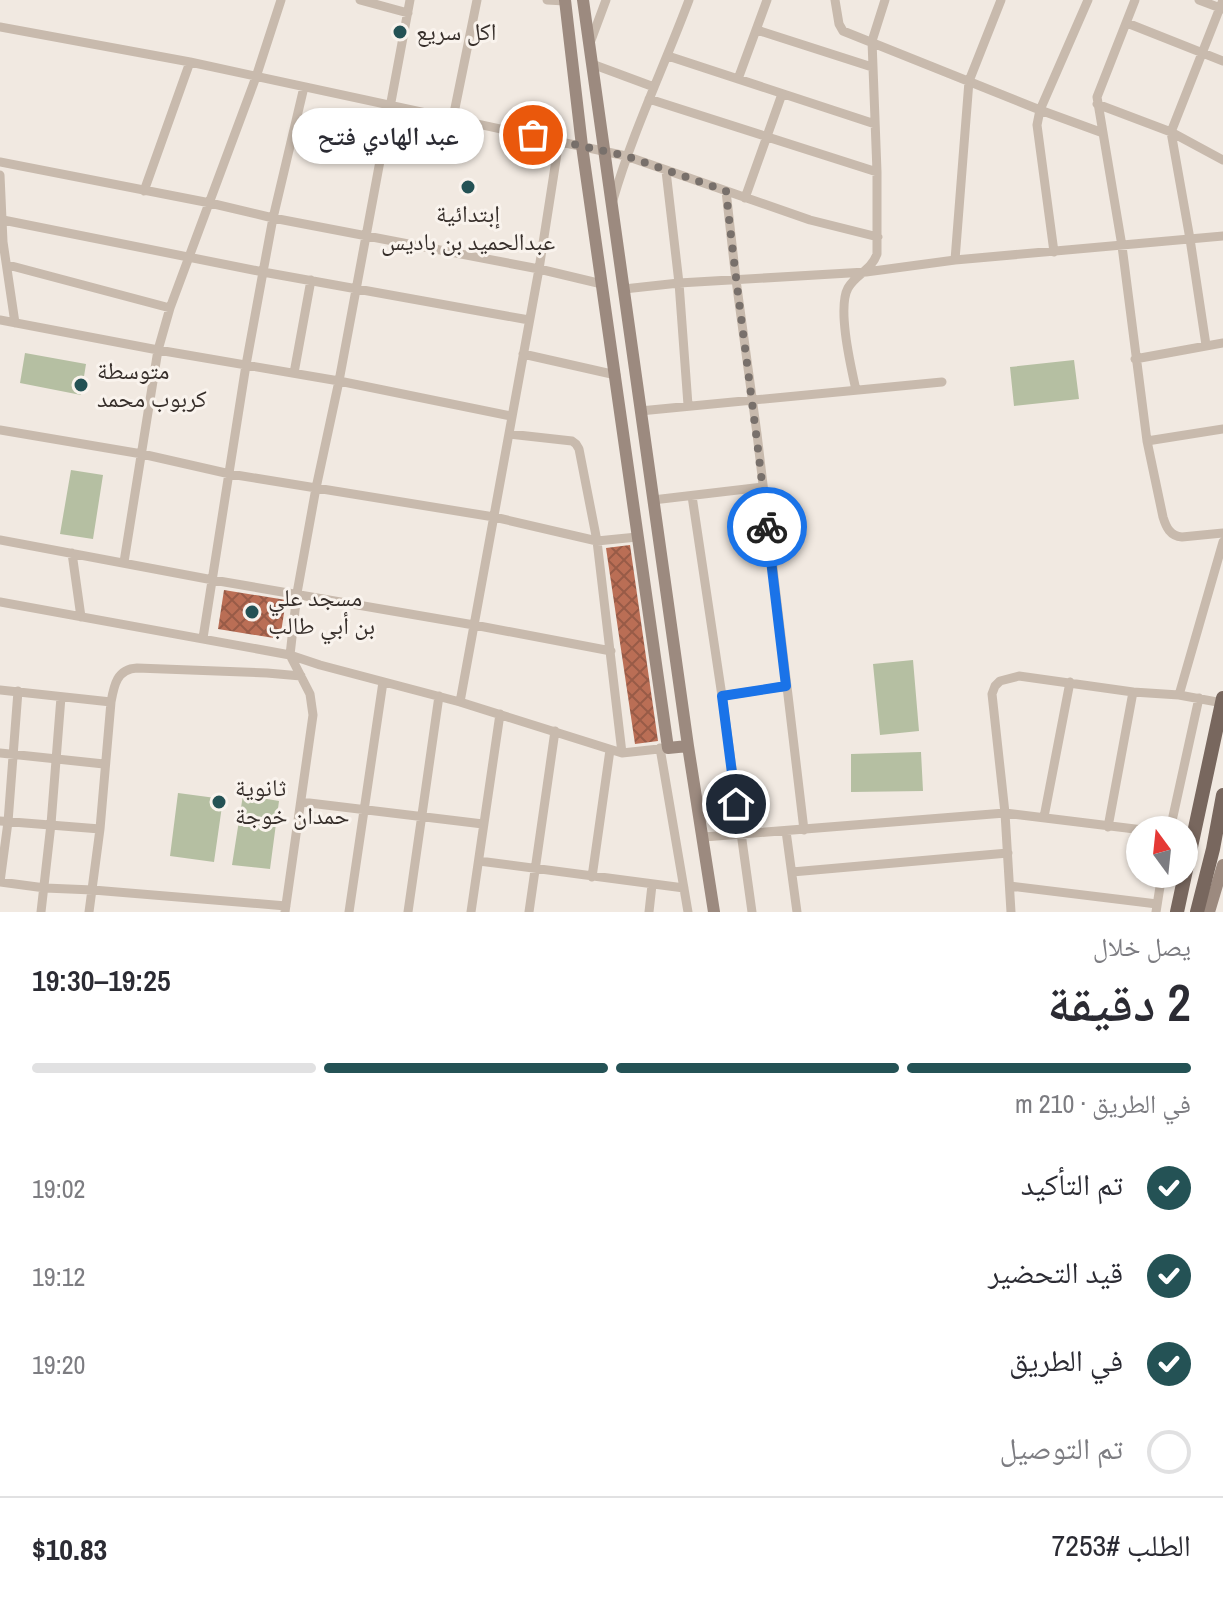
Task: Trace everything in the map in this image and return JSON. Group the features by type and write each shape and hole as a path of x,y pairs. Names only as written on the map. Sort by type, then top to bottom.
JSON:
{"main road":[{"path":"583,0 714,912"},
{"path":"565,1 664,748 688,746"},
{"path":"1177,912 1223,701"},
{"path":"1197,912 1223,795"},
{"path":"1209,912 1223,865"}],"street":[{"path":"124,562 158,350 170,308 256,77 281,0"},
{"path":"360,0 408,13"},
{"path":"18,691 0,882 286,909 313,715 312,700 290,655 297,593 410,0"},
{"path":"453,118 477,0"},
{"path":"547,0 565,1"},
{"path":"590,43 606,0"},
{"path":"612,203 626,156 689,0"},
{"path":"738,79 767,0"},
{"path":"835,0 841,29 1103,133"},
{"path":"856,390 844,305 846,291 874,263 877,254 872,41 885,0"},
{"path":"955,260 969,81 1001,0"},
{"path":"1054,252 1037,137 1040,110 1088,0"},
{"path":"1135,0 1099,88 1097,104 1122,246 1147,441 1163,517 1171,533 1182,537 1223,533"},
{"path":"1199,0 1222,6 1171,132 1206,345"},
{"path":"1127,23 1223,61"},
{"path":"0,27 190,62 626,156 810,220 878,237"},
{"path":"757,30 872,67"},
{"path":"668,56 875,124"},
{"path":"144,191 190,62"},
{"path":"592,64 654,87"},
{"path":"203,638 263,272 304,87"},
{"path":"745,198 782,94"},
{"path":"649,99 877,172"},
{"path":"1097,104 1171,132 1223,160"},
{"path":"460,702 539,269 559,141"},
{"path":"0,162 602,284"},
{"path":"666,171 679,283 688,405"},
{"path":"0,175 2,240 15,323"},
{"path":"726,191 804,830"},
{"path":"3,220 263,272 529,320"},
{"path":"624,289 866,272 955,260 1223,236"},
{"path":"8,265 170,308"},
{"path":"294,373 311,280"},
{"path":"0,320 339,381 511,416"},
{"path":"1135,359 1223,343"},
{"path":"523,354 616,375"},
{"path":"640,411 942,382"},
{"path":"1147,441 1223,429"},
{"path":"0,430 142,454 230,474 494,517 597,541 637,537"},
{"path":"509,434 565,440 576,444 579,449 597,541 622,753"},
{"path":"653,500 763,487"},
{"path":"692,496 752,912"},
{"path":"0,540 611,651"},
{"path":"1179,695 1223,542"},
{"path":"72,553 81,617"},
{"path":"0,602 290,655 460,702 622,753 664,748 688,912"},
{"path":"89,912 111,702 117,679 130,669 301,676"},
{"path":"1011,912 1005,813 992,694 1000,681 1019,676 1223,701"},
{"path":"349,912 383,682"},
{"path":"1044,817 1070,682"},
{"path":"722,696 786,686"},
{"path":"0,690 111,702"},
{"path":"1108,827 1133,692"},
{"path":"408,912 439,696"},
{"path":"41,912 61,697"},
{"path":"1173,816 1199,698"},
{"path":"471,912 500,714"},
{"path":"529,912 555,731"},
{"path":"592,877 610,750"},
{"path":"0,753 104,764"},
{"path":"301,802 483,824"},
{"path":"704,837 1005,813 1126,829"},
{"path":"4,822 100,829"},
{"path":"786,831 797,912"},
{"path":"792,872 1008,853"},
{"path":"479,861 684,888"},
{"path":"649,912 652,885"},
{"path":"1010,886 1156,908 1160,888"}],"green space":[{"path":"25,353 86,364 81,395 20,383"},
{"path":"1074,360 1079,399 1014,406 1010,367"},
{"path":"71,470 103,475 93,539 60,534"},
{"path":"913,660 919,731 880,735 873,664"},
{"path":"921,752 923,791 851,792 851,754"},
{"path":"178,793 223,799 214,862 170,856"},
{"path":"243,795 279,801 270,869 232,865"}],"building":[{"path":"630,545 658,741 635,744 606,548"},
{"name":"مسجد علي بن أبي طالب","path":"224,590 286,600 280,639 218,629"}],"way so far":[{"path":"533,135 626,156 726,191 767,527"}],"place":[{"name":"اكل سريع","path":"400,32"},
{"name":"عبد الهادي فتح","path":"533,135"},
{"name":"إبتدائية عبدالحميد بن باديس","path":"468,187"},
{"name":"متوسطة كربوب محمد","path":"81,385"},
{"name":"مسجد علي بن أبي طالب","path":"252,612"},
{"name":"ثانوية حمدان خوجة","path":"219,802"}],"route":[{"path":"736,804 722,696 786,686 767,527"}]}
